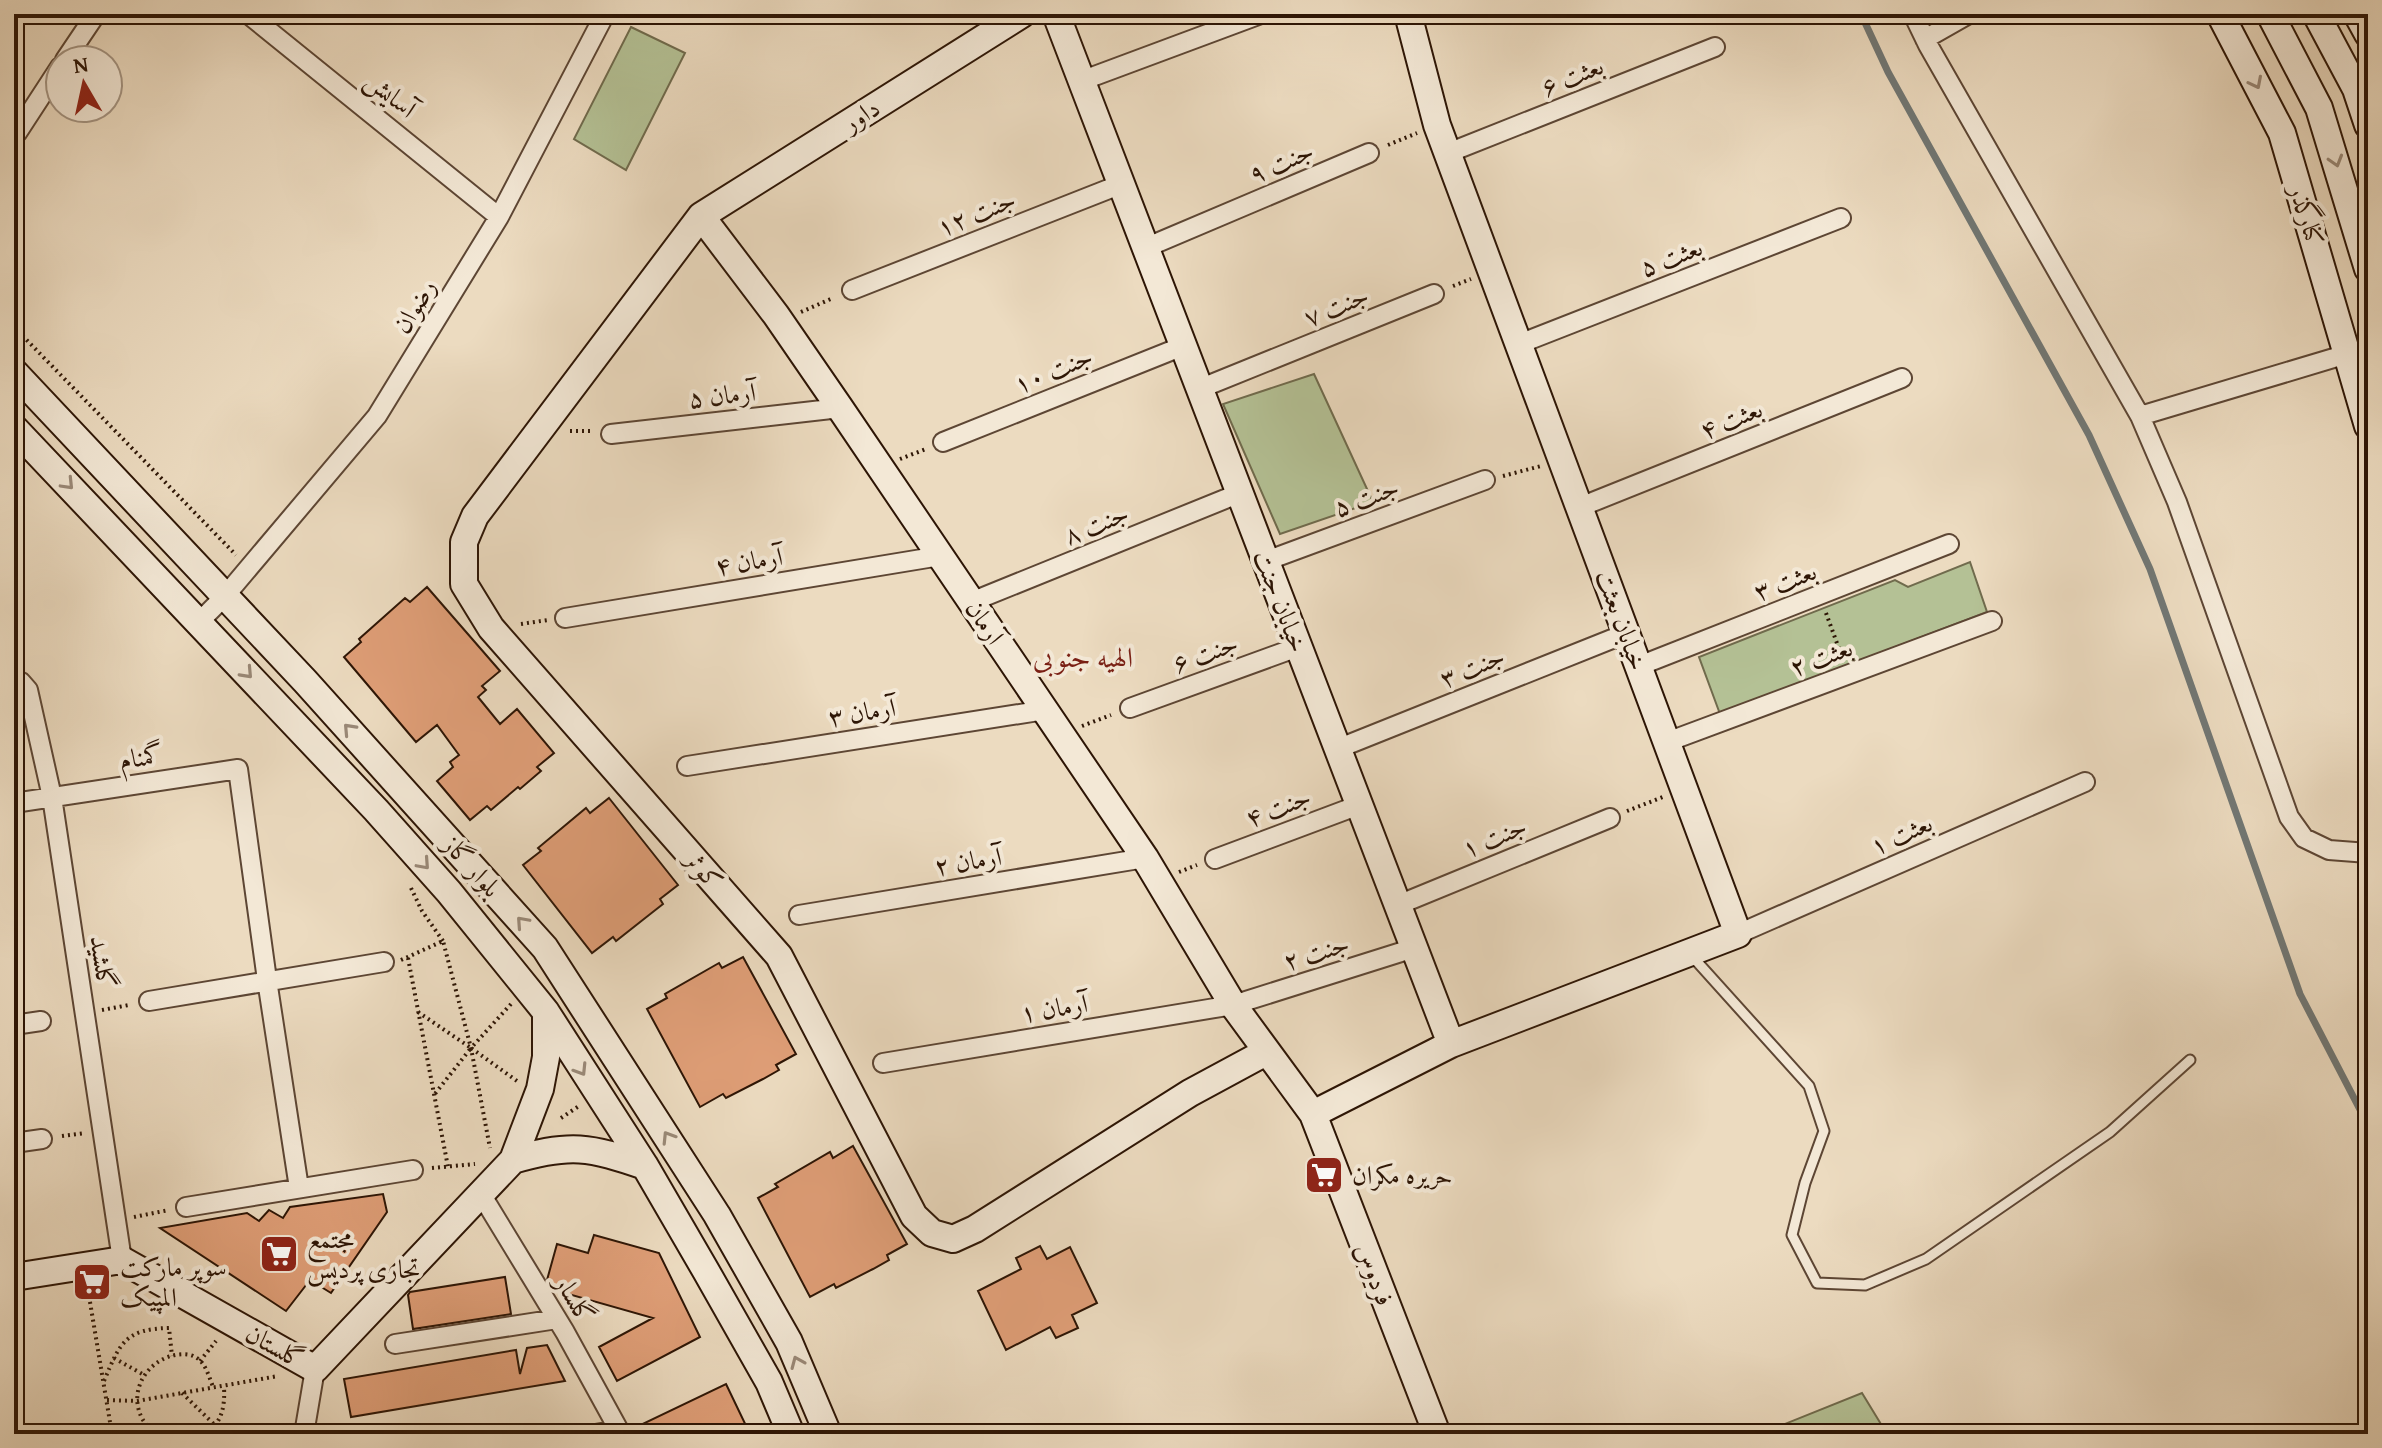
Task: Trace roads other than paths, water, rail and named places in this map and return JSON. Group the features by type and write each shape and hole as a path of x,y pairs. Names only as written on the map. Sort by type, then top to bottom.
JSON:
{"street":[{"path":"76,44 96,14"},
{"name":"آسایش","path":"248,14 499,217"},
{"name":"رضوان","path":"199,622 225,596 377,416 499,217 605,14"},
{"name":"داور","path":"701,216 1022,14"},
{"name":"خیابان جنت","path":"1056,14 1119,185 1451,1044"},
{"path":"1081,81 1261,14"},
{"name":"خیابان بعثت","path":"1408,14 1437,125 1738,934"},
{"path":"1913,14 2140,416 2177,502 2289,817 2304,838 2329,850 2368,853"},
{"path":"1925,39 1969,14"},
{"name":"کنارگذر","path":"2220,14 2282,133 2368,426"},
{"path":"2270,14 2319,108 2368,269"},
{"path":"2316,14 2356,89 2368,125"},
{"path":"2357,14 2368,34"},
{"name":"بعثت ۶","path":"1448,153 1715,47"},
{"path":"14,132 17,133 44,92"},
{"name":"جنت ۹","path":"1145,248 1369,153"},
{"name":"جنت ۱۲","path":"852,290 1119,185"},
{"name":"آرمان","path":"701,216 780,321 840,408 1152,869 1233,1005 1313,1114"},
{"name":"کوثر","path":"701,216 475,516 464,542 464,584 491,628 779,956 914,1216 932,1233 953,1239 975,1229 1190,1093 1266,1052"},
{"name":"بعثت ۵","path":"1519,344 1841,218"},
{"name":"جنت ۷","path":"1199,389 1434,294"},
{"name":"جنت ۱۰","path":"943,442 1183,346"},
{"path":"2140,416 2347,354"},
{"name":"بلوار گاز","path":"14,372 392,776 545,948 717,1215 789,1342 828,1434"},
{"name":"بعثت ۴","path":"1580,507 1902,378"},
{"name":"آرمان ۵","path":"611,434 840,408"},
{"name":"بلوار گاز","path":"14,428 449,892 546,1012 645,1166 769,1382 791,1434"},
{"name":"جنت ۵","path":"1266,561 1485,480"},
{"name":"جنت ۸","path":"971,602 1240,493"},
{"name":"بعثت ۳","path":"1639,666 1949,544"},
{"name":"آرمان ۴","path":"565,618 940,556"},
{"name":"بعثت ۲","path":"1667,742 1992,621"},
{"name":"جنت ۳","path":"1337,749 1627,633"},
{"name":"جنت ۶","path":"1130,708 1298,647"},
{"name":"گلشید","path":"14,682 21,682 28,690 52,797 122,1260"},
{"name":"آرمان ۳","path":"687,766 1045,710"},
{"name":"گمنام","path":"14,803 238,769 267,980"},
{"name":"بعثت ۱","path":"1738,934 2085,782"},
{"name":"جنت ۴","path":"1215,859 1359,805"},
{"name":"جنت ۱","path":"1398,905 1610,818"},
{"name":"آرمان ۲","path":"799,915 1152,869"},
{"path":"1313,1114 1451,1044 1738,934"},
{"name":"جنت ۲","path":"1233,1005 1414,948"},
{"path":"149,1001 384,962"},
{"path":"267,980 299,1188"},
{"name":"آرمان ۱","path":"883,1063 1233,1005"},
{"name":"گلستان","path":"122,1260 315,1369 481,1194 503,1161 540,1089 546,1057 546,1012"},
{"path":"14,1025 41,1021"},
{"name":"فردوس","path":"1313,1114 1437,1434"},
{"path":"14,1143 42,1139"},
{"path":"503,1161 543,1151 582,1148 645,1166"},
{"path":"186,1207 413,1170"},
{"name":"گلسار","path":"481,1194 557,1319 620,1432"},
{"path":"14,1277 122,1260"},
{"path":"395,1344 557,1319"},
{"path":"304,1434 315,1369"},
{"path":"595,1434 620,1432"}],"lane":[{"path":"1690,954 1809,1086 1824,1131 1805,1183 1792,1235 1817,1283 1865,1285 1926,1259 2110,1132 2190,1060"}],"waterway":[{"path":"1861,14 1888,72 2089,435 2150,569 2300,994 2368,1125"}],"place":[{"name":"حریره مکران","path":"1324,1175"},
{"name":"مجتمع تجاری پردیس","path":"279,1254"},
{"name":"سوپر مارکت المپیک","path":"92,1282"}],"district":[{"name":"الهیه جنوبی","path":"1083,657"}]}
